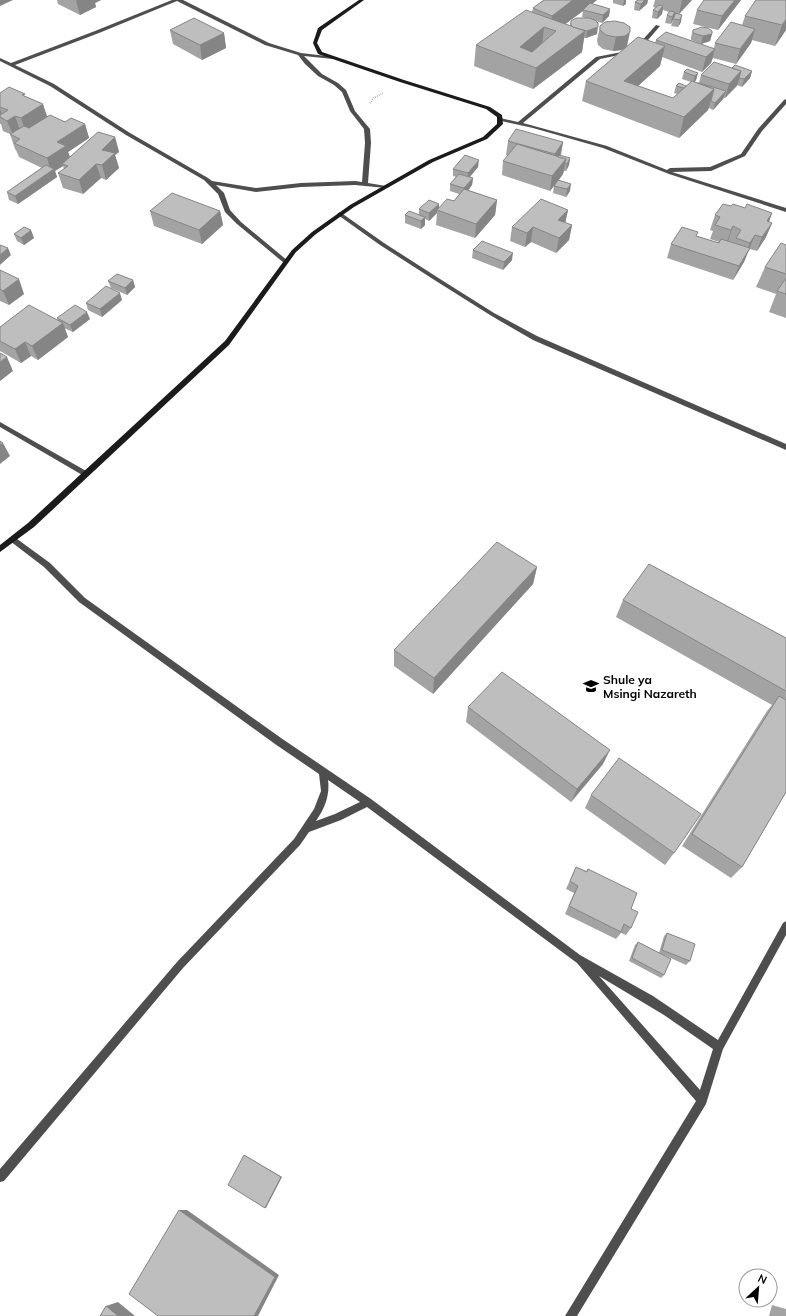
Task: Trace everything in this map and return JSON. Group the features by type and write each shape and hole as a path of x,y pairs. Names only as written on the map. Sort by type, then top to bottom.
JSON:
{"street":[{"path":"12,64 176,0"},
{"path":"180,0 267,44 300,54 333,58"},
{"path":"0,549 31,525 227,343 286,262 314,233 340,214 384,187 431,161 484,138 500,124 500,116 488,108 320,53 315,43 320,29 362,0"},
{"path":"519,124 598,58 623,53 640,46 658,26"},
{"path":"300,54 320,75 336,84 344,91 353,111 366,129 368,143 366,184"},
{"path":"0,59 52,85 88,110 206,179 221,193 227,211 239,223 286,262"},
{"path":"664,170 711,169 743,155 760,130 786,101"},
{"path":"500,120 605,147 664,170 786,210"},
{"path":"211,184 256,190 301,185 355,183 384,187"},
{"path":"340,214 382,244 438,280 492,314 535,338 786,447"},
{"path":"0,424 86,474"},
{"path":"13,539 47,565 82,600 278,741 368,802 577,958 612,977 695,1028 719,1047"},
{"path":"0,1177 180,965 297,842 318,811 325,791 323,772"},
{"path":"306,829 338,817 368,802"},
{"path":"572,1316 702,1100 719,1047 786,926"},
{"path":"577,958 702,1100"}],"path":[{"path":"363,124 369,115 370,102 383,93 396,79"}],"building":[{"path":"544,0 573,0 552,16 533,8"},
{"path":"638,0 645,0 641,4 635,2"},
{"path":"704,0 735,0 722,16 697,10"},
{"path":"756,0 786,0 786,19 782,25 745,16"},
{"path":"590,3 610,9 603,15 583,10"},
{"path":"659,5 663,6 658,12 653,10"},
{"path":"526,10 585,31 536,68 476,45","holes":["544,27 556,31 532,52 520,47"]},
{"path":"670,11 675,12 672,17 667,15"},
{"path":"676,13 682,15 680,20 673,19"},
{"path":"194,18 224,33 200,45 170,30"},
{"path":"576,18 589,18 595,20 598,23 598,27 587,31 573,27 571,25 571,21"},
{"path":"615,21 624,23 630,27 630,32 625,36 616,37 606,35 600,30 600,26 605,22"},
{"path":"731,22 755,29 740,49 715,43"},
{"path":"702,27 708,28 712,31 712,34 703,36 693,33 693,30"},
{"path":"666,32 715,49 706,57 656,40"},
{"path":"638,37 665,46 624,81 673,98 692,81 714,89 684,117 586,81"},
{"path":"714,62 741,71 729,84 701,75"},
{"path":"735,65 752,71 744,79 739,78 741,71 732,68"},
{"path":"687,69 698,73 695,76 684,72"},
{"path":"679,83 686,86 684,88 676,86"},
{"path":"698,83 726,91 715,103 711,101 714,89"},
{"path":"9,87 25,94 22,95 43,104 21,118 15,116 7,121 0,117 0,115 8,110 0,107 0,93"},
{"path":"50,115 65,122 71,118 85,124 57,142 66,146 47,158 14,143 20,139 10,134 24,126 29,128"},
{"path":"516,129 563,142 555,154 508,141"},
{"path":"98,132 115,137 102,150 115,153 102,165 96,164 79,180 58,173 68,166 62,164"},
{"path":"517,144 566,159 552,176 503,161"},
{"path":"465,155 479,160 468,173 453,169"},
{"path":"559,155 570,158 567,164 565,163 566,159 558,157"},
{"path":"46,165 54,169 15,196 7,192"},
{"path":"459,174 473,178 464,188 450,184"},
{"path":"558,180 571,184 567,189 554,186"},
{"path":"464,189 497,200 476,224 437,210 447,199 454,201"},
{"path":"172,193 220,211 199,230 150,211"},
{"path":"541,199 568,210 558,220 572,225 559,238 533,227 527,233 512,227"},
{"path":"429,200 439,204 429,213 419,209"},
{"path":"723,204 731,206 733,204 745,208 747,204 772,213 767,221 772,223 762,237 755,235 750,243 736,238 741,230 733,226 731,230 715,225 720,217 715,215"},
{"path":"409,211 425,217 421,221 405,215"},
{"path":"24,227 31,230 21,238 14,234"},
{"path":"682,227 698,232 696,236 719,243 721,239 750,248 739,266 671,244"},
{"path":"482,241 513,253 504,262 473,250"},
{"path":"781,243 786,245 786,274 765,267"},
{"path":"0,245 8,248 0,255"},
{"path":"0,270 19,279 3,291 0,289"},
{"path":"117,274 133,280 125,288 108,281"},
{"path":"786,278 786,294 777,291"},
{"path":"106,286 120,293 100,309 86,303"},
{"path":"29,305 63,323 32,346 25,342 15,349 0,341 0,327"},
{"path":"75,305 87,312 70,325 57,318"},
{"path":"0,353 7,357 0,362"},
{"path":"497,542 537,567 434,678 394,650"},
{"path":"649,564 786,638 786,691 623,600"},
{"path":"502,672 610,750 577,789 468,707"},
{"path":"779,696 786,700 786,792 742,867 692,834"},
{"path":"619,758 701,814 674,853 591,795"},
{"path":"576,867 587,872 588,869 637,893 631,909 638,912 631,928 624,924 621,932 569,906 578,886 570,881"},
{"path":"667,933 695,944 690,961 662,950"},
{"path":"638,942 671,959 664,975 632,958"},
{"path":"244,1155 281,1177 265,1208 228,1185"},
{"path":"179,1210 275,1277 254,1316 158,1316 129,1294"},
{"path":"106,1306 118,1316 100,1316"}],"place":[{"name":"Shule ya Msingi Nazareth","path":"591,686"}]}
